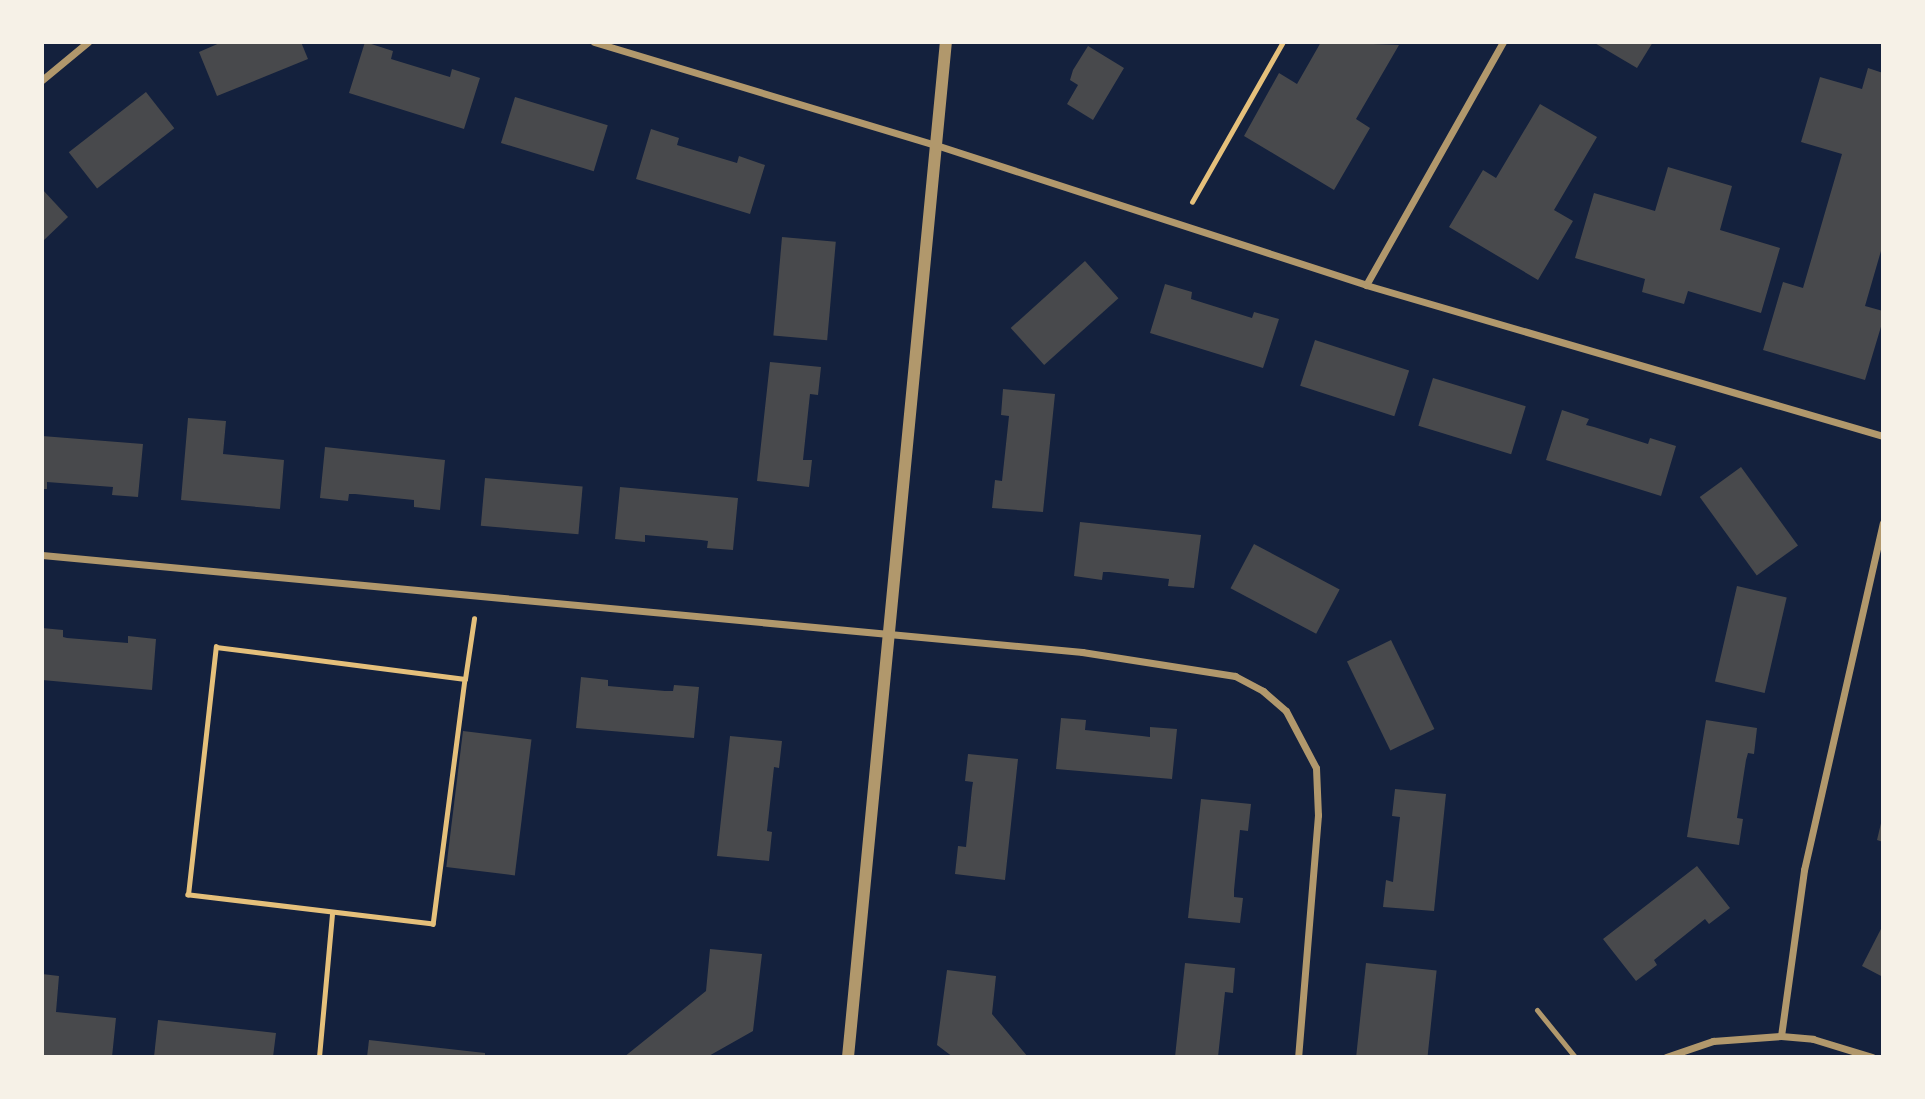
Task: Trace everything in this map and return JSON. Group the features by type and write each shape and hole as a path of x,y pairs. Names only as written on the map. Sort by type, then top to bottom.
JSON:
{"street":[{"path":"42,80 88,42"},
{"path":"594,42 936,145 1366,285 1883,436"},
{"path":"848,1057 946,42"},
{"path":"1366,285 1503,42"},
{"path":"1781,1036 1804,870 1883,523"},
{"path":"42,555 478,598 1082,652 1235,676 1286,711 1311,751 1319,789 1297,1057"},
{"path":"1666,1057 1713,1041 1781,1036 1813,1039 1872,1057"}],"lane":[{"path":"1537,1010 1575,1057"}],"path":[{"path":"1180,224 1283,42"},
{"path":"465,679 216,647 188,895 433,924 478,598"},
{"path":"318,1057 332,914"}],"building":[{"path":"222,42 301,42 308,59 217,96 199,52"},
{"path":"365,42 393,51 391,59 450,77 452,69 480,78 464,129 349,93"},
{"path":"1321,42 1399,45 1356,119 1370,128 1334,190 1244,136 1279,73 1297,84"},
{"path":"1593,42 1653,42 1637,68"},
{"path":"1088,46 1124,68 1093,120 1067,104 1078,85 1070,80 1073,70"},
{"path":"1868,68 1883,73 1883,244 1865,306 1883,311 1883,320 1865,380 1763,350 1783,282 1803,288 1842,154 1801,142 1820,77 1862,89"},
{"path":"146,92 174,128 97,189 69,152"},
{"path":"515,97 608,125 594,171 501,143"},
{"path":"1540,104 1597,137 1554,210 1573,221 1538,280 1449,227 1483,170 1496,178"},
{"path":"651,129 679,138 677,145 737,163 739,156 765,165 750,214 636,179"},
{"path":"1668,167 1732,186 1720,230 1780,248 1761,313 1688,291 1684,304 1642,292 1645,279 1575,258 1594,193 1655,211"},
{"path":"42,189 68,217 42,242"},
{"path":"782,237 836,242 827,340 773,336"},
{"path":"1085,261 1118,298 1044,365 1011,328"},
{"path":"1165,284 1192,292 1191,299 1252,318 1254,312 1279,319 1263,368 1150,333"},
{"path":"1315,340 1409,371 1394,416 1300,386"},
{"path":"770,362 821,367 818,395 810,394 803,460 812,460 809,487 757,481"},
{"path":"1433,378 1526,406 1511,454 1418,426"},
{"path":"1003,389 1055,394 1043,512 992,508 995,480 1002,481 1009,416 1001,415"},
{"path":"1562,410 1589,419 1586,425 1648,444 1650,438 1676,446 1661,496 1546,460"},
{"path":"188,418 226,421 223,454 284,460 280,509 181,500"},
{"path":"42,436 143,444 138,497 112,495 113,487 47,482 47,489 42,489"},
{"path":"325,447 445,460 440,510 414,507 414,500 355,494 349,494 348,501 320,498"},
{"path":"1741,467 1798,545 1757,575 1700,497"},
{"path":"485,478 583,487 578,534 481,526"},
{"path":"620,487 738,498 733,550 707,548 708,541 701,540 645,535 645,542 615,539"},
{"path":"1080,522 1201,535 1194,588 1168,586 1169,579 1109,572 1103,572 1102,580 1074,576"},
{"path":"1254,544 1340,590 1316,634 1231,588"},
{"path":"1737,586 1787,597 1765,693 1715,681"},
{"path":"42,628 63,630 63,637 67,638 128,643 128,636 156,639 152,690 42,680"},
{"path":"1391,640 1434,729 1390,750 1347,661"},
{"path":"581,677 608,680 608,686 665,691 673,691 674,685 699,687 694,738 576,728"},
{"path":"1061,718 1086,720 1085,730 1150,737 1150,727 1177,729 1172,779 1056,769"},
{"path":"1706,720 1757,728 1754,754 1748,753 1746,760 1737,818 1743,819 1739,845 1687,837"},
{"path":"463,731 531,739 515,875 446,867"},
{"path":"730,736 782,741 779,768 774,767 767,831 772,832 769,861 717,856"},
{"path":"968,754 1018,759 1005,880 955,874 958,846 966,847 973,782 965,781"},
{"path":"1395,789 1446,794 1434,911 1383,907 1386,880 1393,882 1400,817 1392,816"},
{"path":"1201,799 1251,804 1248,831 1240,830 1234,890 1234,897 1243,898 1240,923 1188,918"},
{"path":"1883,819 1883,842 1877,840"},
{"path":"1697,866 1730,908 1709,924 1705,919 1654,960 1657,965 1636,981 1603,939"},
{"path":"1883,925 1883,977 1862,966"},
{"path":"710,949 762,954 753,1031 707,1057 624,1057 706,991"},
{"path":"1185,963 1235,968 1233,993 1225,992 1218,1057 1175,1057"},
{"path":"1366,963 1437,970 1428,1057 1356,1057"},
{"path":"947,970 996,976 992,1014 1028,1057 953,1057 937,1045"},
{"path":"42,974 59,976 56,1012 116,1018 112,1057 42,1057"},
{"path":"158,1020 276,1033 273,1057 154,1057"},
{"path":"369,1040 485,1053 485,1057 367,1057"}]}
